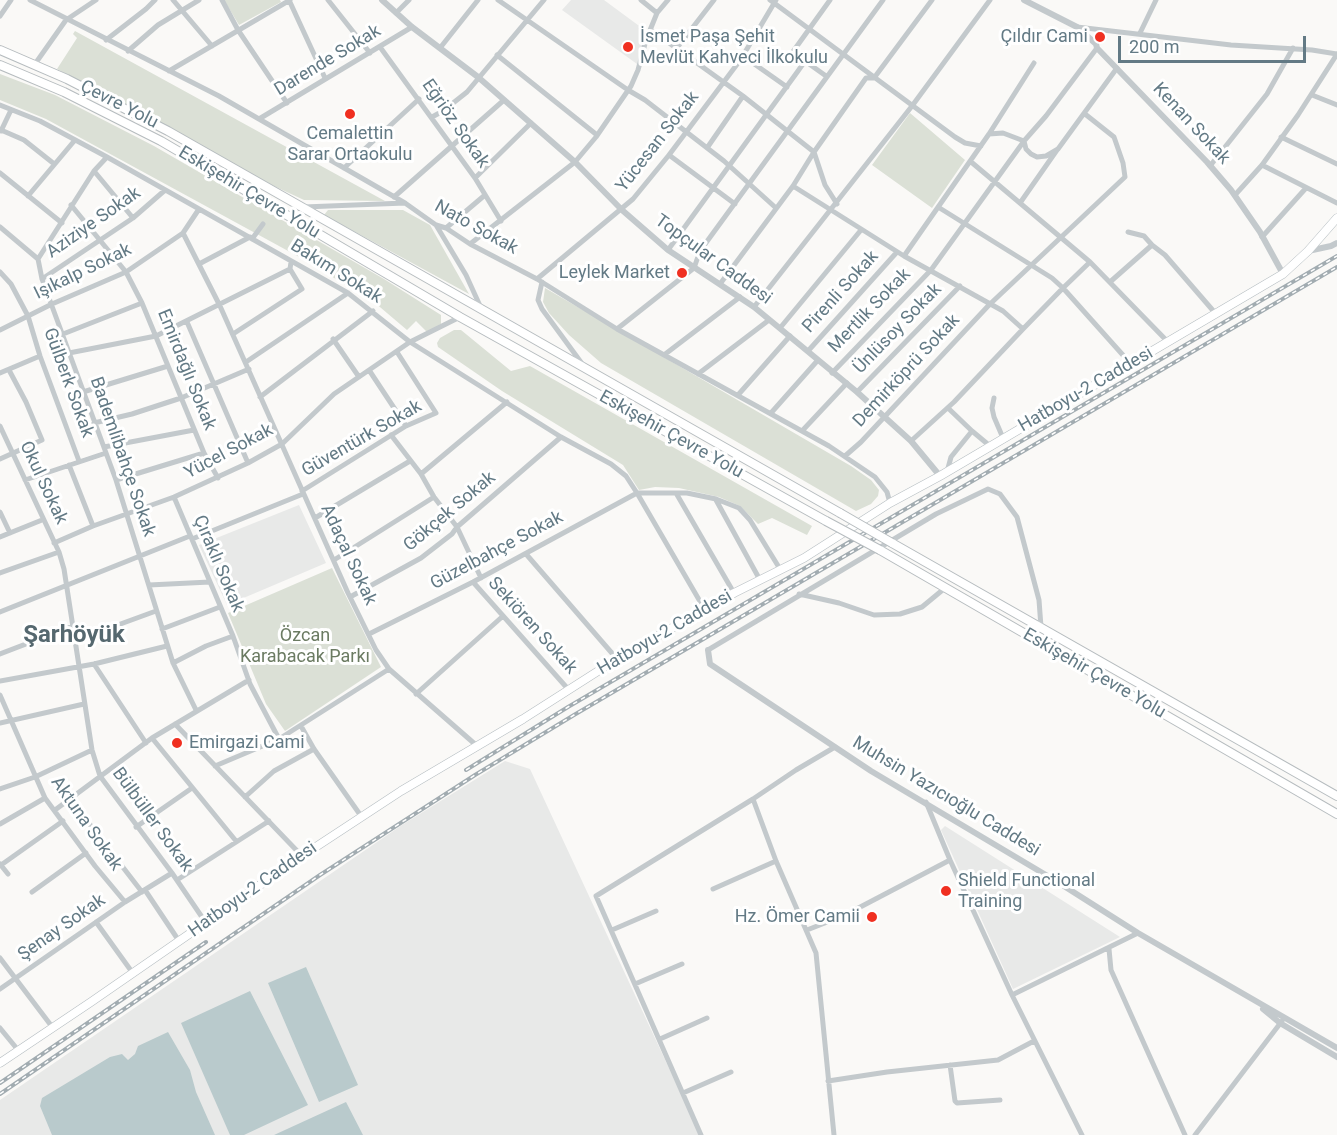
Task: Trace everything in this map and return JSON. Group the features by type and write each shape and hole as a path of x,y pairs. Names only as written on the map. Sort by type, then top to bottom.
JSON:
{"highway":[{"name":"Çevre Yolu","path":"0,50 67,79 168,131 483,312"},
{"name":"Eskişehir Çevre Yolu","path":"0,64 64,92 161,141 460,317 880,550 1337,814"},
{"path":"0,70 22,74"},
{"name":"Eskişehir Çevre Yolu","path":"483,312 1337,796"}],"main road":[{"name":"Hatboyu-2 Caddesi","path":"0,1063 302,856 476,745 616,659 780,568 804,558 890,503 944,474 1283,274 1308,251 1337,218"}],"street":[{"path":"0,16 11,0"},
{"path":"35,64 66,20 96,0"},
{"path":"106,40 154,0"},
{"path":"173,0 212,46"},
{"path":"128,51 158,25 199,0"},
{"path":"222,0 238,30 287,103"},
{"path":"169,71 290,0 326,78"},
{"path":"328,0 370,52"},
{"name":"Topçular Caddesi","path":"382,0 531,123 575,162 622,210 668,250 754,307 847,383 944,474"},
{"path":"396,13 409,0"},
{"path":"440,48 478,0"},
{"path":"498,0 645,100 730,166 776,208"},
{"path":"432,117 459,99 544,0"},
{"path":"641,0 657,13"},
{"path":"470,244 575,162 597,135 628,90 638,70 657,13 668,0"},
{"path":"676,49 714,0"},
{"path":"826,76 792,53 830,0"},
{"path":"617,329 694,268 700,251 883,0"},
{"path":"874,78 932,0"},
{"path":"754,307 832,211 990,0"},
{"name":"Kenan Sokak","path":"1024,0 1077,27 1096,44 1097,48 1210,166 1234,195 1283,274"},
{"path":"1140,33 1156,0"},
{"name":"Nato Sokak","path":"34,1 66,20 259,119 405,203 436,225 446,228 470,244 540,280 617,329 845,456 875,477 887,492 890,503"},
{"path":"773,1 955,138 965,143 981,146"},
{"name":"Yücesan Sokak","path":"540,280 622,210 669,155 743,56 773,1"},
{"name":"Darende Sokak","path":"259,119 412,27"},
{"path":"1077,27 1231,45 1293,48 1337,54 1312,95 1262,165 1234,195"},
{"path":"651,30 743,96 814,152 825,185 837,204"},
{"name":"Eğriöz Sokak","path":"380,47 475,178 501,221"},
{"name":"Mertlik Sokak","path":"832,373 931,270 1024,141 1046,116 1097,48"},
{"path":"1210,166 1267,94 1293,48"},
{"path":"497,55 597,135"},
{"path":"743,56 787,87"},
{"path":"668,250 805,62"},
{"path":"904,256 981,146 1034,63"},
{"path":"1020,203 1117,68"},
{"path":"720,284 793,186 866,78 874,78"},
{"path":"1312,95 1337,105"},
{"path":"707,148 743,96"},
{"path":"344,168 419,99"},
{"path":"394,197 504,100"},
{"name":"Bakım Sokak","path":"0,105 40,121 107,157 348,293 410,342 561,437 611,464 626,476 637,493 705,610"},
{"path":"11,110 0,131 24,140 53,164"},
{"name":"Demirköprü Sokak","path":"845,456 989,305 1125,177 1121,154 1114,137 1085,114"},
{"path":"475,178 531,123"},
{"path":"989,134 1003,133 1024,141 1026,149 1036,157 1046,156 1058,149"},
{"path":"1281,137 1337,164"},
{"path":"28,196 75,140"},
{"path":"669,155 735,204"},
{"path":"0,226 38,259 94,171 107,157"},
{"path":"970,161 1090,262 1168,342"},
{"path":"1262,165 1337,203"},
{"path":"94,171 132,218"},
{"path":"0,173 62,223"},
{"path":"793,186 897,252 1003,311 1023,329"},
{"path":"1262,237 1306,188"},
{"name":"Aziziye Sokak","path":"42,279 132,218 164,191"},
{"path":"446,228 485,195"},
{"path":"302,207 405,203"},
{"name":"Emirdağlı Sokak","path":"71,205 126,272 142,303 204,453 218,478"},
{"path":"938,207 1052,278 1130,363"},
{"name":"Işıkalp Sokak","path":"0,330 52,304 126,272 183,233 199,209"},
{"path":"199,264 251,238 262,224"},
{"path":"436,225 466,275 483,312"},
{"path":"780,328 861,230"},
{"path":"1128,232 1144,236 1165,255 1216,314"},
{"name":"Adaçal Sokak","path":"183,233 246,362 350,597 376,650 389,669 476,745"},
{"path":"1308,251 1337,243"},
{"path":"1110,282 1152,245"},
{"name":"Pirenli Sokak","path":"808,351 897,252"},
{"name":"Bademlibahçe Sokak","path":"38,259 42,279 116,480 167,646 196,710"},
{"path":"233,334 302,289 290,269 291,262"},
{"path":"911,441 948,408 1090,262"},
{"path":"69,353 156,336 290,269"},
{"name":"Gülberk Sokak","path":"0,272 11,284 28,316 40,356 80,460"},
{"path":"540,280 538,300 542,309 584,368"},
{"name":"Ünlüsoy Sokak","path":"857,392 960,286"},
{"path":"246,362 348,293"},
{"path":"664,355 740,297"},
{"path":"63,334 142,303"},
{"path":"260,397 372,311"},
{"name":"Yücel Sokak","path":"54,543 93,526 174,498 248,463 282,444 334,394 358,377 410,342 460,317"},
{"path":"698,374 769,320"},
{"path":"187,322 248,463"},
{"path":"738,395 790,336"},
{"path":"333,339 358,377"},
{"name":"Güventürk Sokak","path":"0,612 303,492 406,426 436,413 397,352"},
{"path":"0,373 40,356"},
{"path":"771,413 818,360"},
{"path":"83,392 168,366"},
{"path":"94,423 132,414 181,398 249,369"},
{"path":"0,459 42,440 9,370"},
{"path":"369,370 406,426"},
{"path":"802,431 847,383"},
{"path":"994,398 992,408 994,417 1003,438"},
{"path":"421,474 507,402"},
{"path":"948,408 990,446"},
{"name":"Okul Sokak","path":"0,426 58,552"},
{"path":"25,480 105,450 194,430"},
{"path":"944,474 951,457 972,431"},
{"name":"Sekiören Sokak","path":"391,435 457,527 481,578"},
{"name":"Gökçek Sokak","path":"350,597 422,558 561,437"},
{"path":"116,480 204,453"},
{"path":"315,518 410,461"},
{"path":"69,465 93,526"},
{"path":"708,650 936,513 988,489 1000,494 1017,517 1039,600 1041,627"},
{"path":"637,493 676,493 716,499 739,508 750,520 780,568"},
{"name":"Güzelbahçe Sokak","path":"369,634 474,582 637,493"},
{"path":"676,493 734,593"},
{"path":"334,560 434,497"},
{"name":"Çıraklı Sokak","path":"174,498 233,636 249,680 279,739"},
{"path":"716,499 760,580"},
{"path":"0,512 10,533"},
{"path":"0,537 42,520"},
{"path":"0,573 58,552"},
{"name":"Bülbüller Sokak","path":"58,552 67,586 92,750 100,776 206,922"},
{"path":"526,554 616,659"},
{"path":"148,585 210,582"},
{"name":"Sekiören Sokak","path":"474,582 568,689"},
{"path":"799,594 839,603 874,615 900,614 922,607 945,588"},
{"path":"162,629 220,607"},
{"path":"74,642 156,611"},
{"path":"416,694 503,616"},
{"path":"0,654 73,626"},
{"path":"173,663 206,646 233,636"},
{"path":"0,681 80,667 167,646"},
{"name":"Muhsin Yazıcıoğlu Caddesi","path":"708,650 710,664 835,747 1282,1020 1337,1048"},
{"path":"94,664 146,742"},
{"path":"215,766 279,739 389,669"},
{"path":"55,810 146,742 249,680"},
{"name":"Aktuna Sokak","path":"0,695 45,798 125,902"},
{"path":"0,723 84,704"},
{"path":"174,724 302,856"},
{"path":"301,726 314,749 362,816"},
{"path":"152,738 236,841"},
{"path":"701,1135 596,896 835,747"},
{"path":"245,797 274,771 314,749"},
{"path":"0,789 36,777 92,750"},
{"path":"136,827 192,788"},
{"path":"0,825 45,798"},
{"path":"753,799 776,861 816,953 834,1135"},
{"path":"71,800 143,891 179,941"},
{"path":"926,802 1012,995 1082,1135"},
{"path":"8,874 0,865 63,821"},
{"path":"177,880 269,821"},
{"path":"32,892 86,853"},
{"path":"807,930 845,915 950,860"},
{"path":"712,890 776,861"},
{"name":"Şenay Sokak","path":"0,989 125,902 172,873"},
{"path":"612,930 656,911"},
{"path":"96,922 132,972"},
{"path":"1012,995 1138,933"},
{"path":"1109,949 1112,970 1185,1135"},
{"path":"0,958 53,1028"},
{"path":"635,984 682,964"},
{"path":"660,1039 707,1018"},
{"path":"1195,1135 1282,1020 1337,1057"},
{"path":"0,1028 18,1050"},
{"path":"828,1081 998,1060 1034,1041"},
{"path":"950,1065 957,1103 1000,1100"},
{"path":"682,1092 730,1072"}],"shaded area":[{"name":"İsmet Paşa Şehit Mevlüt Kahveci İlkokulu","path":"571,0 604,0 646,31 637,64 562,10"},
{"path":"299,505 326,563 227,605 199,545"},
{"path":"505,761 530,769 700,1135 0,1135 0,1100 402,825"},
{"path":"945,826 1120,937 1013,989 941,830"},
{"path":"306,967 358,1085 319,1102 268,983"},
{"path":"250,991 308,1105 244,1135 230,1135 181,1023"},
{"path":"168,1032 190,1070 196,1092 215,1135 52,1135 40,1106 42,1098 110,1057 122,1054 128,1060 135,1054 138,1046"},
{"path":"346,1102 363,1135 274,1135"}],"green space":[{"path":"224,0 280,0 281,2 239,25"},
{"path":"75,31 385,201 304,200 57,69 77,38 73,34"},
{"path":"0,74 55,95 154,146 384,279 441,315 441,324 427,332 416,321 407,330 374,302 301,258 46,119 0,100"},
{"path":"910,113 965,160 932,208 872,165"},
{"path":"328,210 403,210 430,225 469,294 324,215"},
{"path":"545,288 851,466 871,480 879,490 878,496 871,504 856,511 601,363 569,335 549,313 543,302"},
{"path":"454,330 461,330 511,371 530,366 812,526 807,535 772,518 758,524 740,506 719,497 679,488 655,487 639,490 623,465 502,391 438,347 437,343 440,338"},
{"name":"Özcan Karabacak Parkı","path":"332,568 381,667 285,731 266,704 228,613"}],"railway":[{"path":"466,770 568,707 1337,256"},
{"path":"0,1094 320,875 475,775 1337,267"},
{"path":"0,1083 206,942"}],"place":[{"name":"Çıldır Cami","path":"1100,37"},
{"name":"İsmet Paşa Şehit Mevlüt Kahveci İlkokulu","path":"628,47"},
{"name":"Cemalettin Sarar Ortaokulu","path":"350,114"},
{"name":"Leylek Market","path":"682,273"},
{"name":"Emirgazi Cami","path":"177,743"},
{"name":"Shield Functional Training","path":"946,891"},
{"name":"Hz. Ömer Camii","path":"872,917"}],"district":[{"name":"Şarhöyük","path":"74,636"}]}
